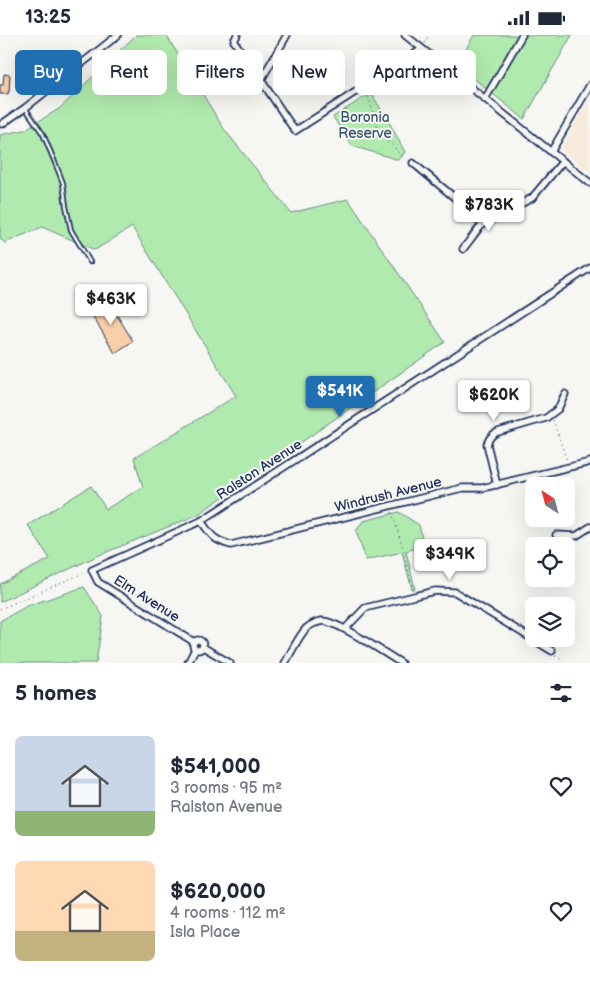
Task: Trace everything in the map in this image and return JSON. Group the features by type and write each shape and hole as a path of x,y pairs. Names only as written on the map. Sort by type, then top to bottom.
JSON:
{"street":[{"path":"2,124 118,35"},
{"path":"238,35 234,41 240,50"},
{"path":"263,77 287,35"},
{"path":"405,35 590,183"},
{"path":"485,99 522,35"},
{"path":"263,83 295,131 355,92"},
{"path":"551,152 590,85"},
{"path":"463,249 485,223 532,198 563,161"},
{"path":"412,163 485,223"},
{"name":"Ralston Avenue","path":"92,570 201,521 590,268"},
{"path":"497,485 487,444 488,439 494,433 546,418 558,409 565,394"},
{"name":"Windrush Avenue","path":"201,521 214,539 231,545 462,488 482,488 497,485 590,462"},
{"path":"556,535 576,536 590,527"},
{"name":"Elm Avenue","path":"92,570 98,582 194,642"},
{"path":"346,629 365,608 435,591 455,592 552,651"},
{"path":"285,663 306,628 324,621 346,629 401,663"},
{"path":"188,663 194,649 192,645 195,640 200,640 203,647 230,663"},
{"path":"194,649 203,647"}],"lane":[{"path":"25,108 43,134 63,183 71,230 90,262"}],"path":[{"path":"422,49 429,35"},
{"path":"369,95 378,130 386,141 395,147 396,151 412,163"},
{"path":"551,415 569,467"},
{"path":"390,507 404,552 414,596"},
{"path":"0,609 92,570"},
{"path":"552,651 555,656 568,663"}],"shaded area":[{"path":"590,97 590,172 561,149"}],"green space":[{"path":"136,35 166,35 177,53 177,95 203,95 224,129 291,213 348,199 445,342 197,515 97,556 0,602 0,584 50,559 28,525 91,486 106,509 143,487 134,458 236,396 132,227 95,250 42,227 5,243 0,239 0,135 24,130 59,109 74,95 82,95 82,87 92,77 92,95 167,95 167,50 120,50"},
{"path":"474,35 572,35 524,119 476,80 476,50 466,50"},
{"name":"Boronia Reserve","path":"368,95 372,95 405,152 399,160 352,146 333,117"},
{"path":"399,512 419,525 424,546 406,551 415,589 412,589 402,552 366,560 356,531 363,521"},
{"path":"84,587 103,616 96,663 0,663 0,621 27,606"}],"building":[{"path":"4,74 10,75 9,92 8,94 0,94 0,85 3,85"},
{"path":"107,299 133,341 115,353 89,310"}]}
